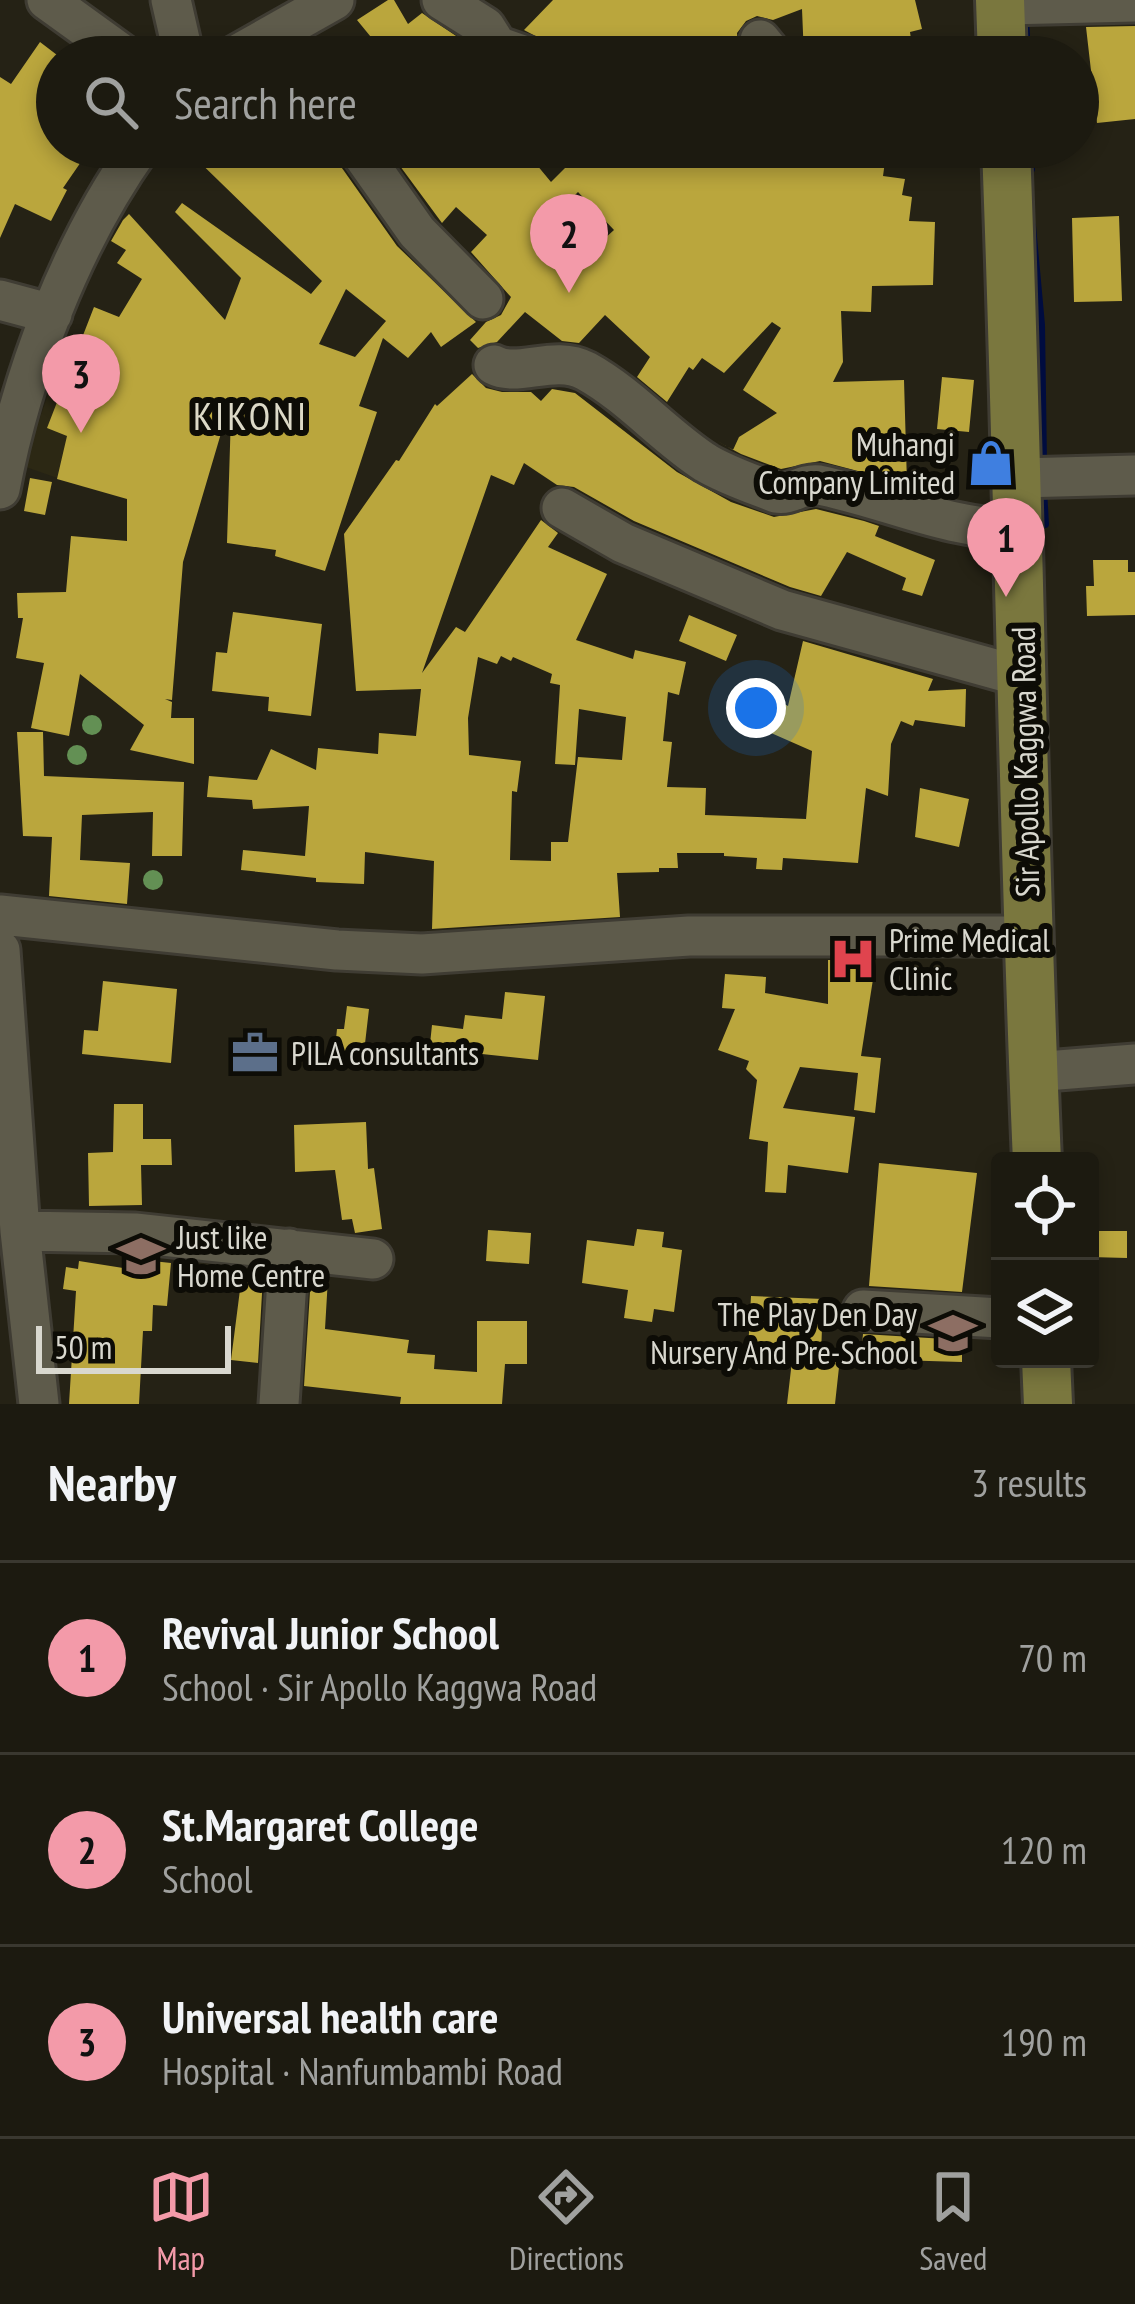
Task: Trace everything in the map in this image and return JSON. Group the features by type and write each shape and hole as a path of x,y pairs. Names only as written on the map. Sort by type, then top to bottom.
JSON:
{"main road":[{"path":"1000,2 1001,36"},
{"name":"Sir Apollo Kaggwa Road","path":"1007,168 1037,1152"},
{"path":"1046,1368 1048,1404"}],"street":[{"path":"47,0 97,36"},
{"path":"171,0 179,36"},
{"path":"280,36 334,0"},
{"path":"442,0 485,27 491,36"},
{"path":"1000,2 1135,2"},
{"path":"0,489 6,427 52,314 125,168"},
{"path":"372,168 417,232 483,298"},
{"path":"0,300 52,314"},
{"path":"494,365 508,370 553,363 584,370 644,411 703,461 776,493 819,485 929,519 973,528 1021,530"},
{"path":"1019,478 1135,475"},
{"path":"562,508 623,543 782,610 1023,677"},
{"path":"0,915 337,950 422,954 689,936 1028,936"},
{"path":"0,955 20,1231 39,1404"},
{"path":"1033,1072 1135,1064"},
{"path":"20,1231 135,1233 373,1259"},
{"path":"280,1404 289,1249"},
{"path":"863,1310 991,1317"}],"shaded area":[{"path":"55,375 118,397 86,488 23,466"}],"building":[{"path":"394,0 408,24 422,13 456,36 370,36 357,20"},
{"path":"553,0 915,0 922,29 910,32 911,36 803,36 802,9 773,20 757,16 746,21 737,36 535,36 524,30"},
{"path":"1135,26 1135,119 1099,123 1099,36 1087,36 1086,27"},
{"path":"36,48 36,168 77,168 63,188 67,190 51,221 15,204 0,238 0,77 11,84"},
{"path":"206,168 342,168 397,246 476,322 441,347 431,332 408,358 383,338 359,406 377,412 325,571 275,556 276,550 227,543 231,414 227,413 183,562 172,700 165,699 172,702 171,718 194,718 194,764 130,750 144,725 80,674 69,736 31,728 44,663 16,658 23,618 18,618 17,593 66,592 71,536 127,541 127,499 57,479 67,436 47,428 94,307 119,317 142,279 117,263 126,250 111,241 123,220 129,214 225,320 241,278 175,212 182,203 311,294 322,281","holes":["346,289 386,321 355,357 319,344"]},
{"path":"401,168 539,168 551,182 565,168 884,168 883,176 905,179 902,195 912,197 909,221 935,222 933,285 872,286 871,312 841,311 843,362 833,382 904,380 907,484 820,461 781,469 733,450 739,437 777,413 743,390 781,328 772,322 724,373 702,358 693,370 689,367 667,402 637,377 650,357 605,315 579,343 562,341 525,312 497,342 478,348 470,340 486,322 501,315 511,297 471,252 487,235 456,207 442,223","holes":["578,192 614,230 574,266 541,229"]},
{"path":"1119,216 1122,301 1074,302 1072,218"},
{"path":"472,374 486,388 531,392 541,401 552,389 575,393 677,472 731,502 774,517 816,509 864,521 879,526 875,536 935,560 922,596 902,590 906,578 847,552 821,596 634,521 574,487 557,485 524,463 514,485 491,475 422,673 456,627 465,632 541,520 558,533 548,547 607,574 576,640 633,659 635,650 686,662 679,695 668,692 663,741 672,742 667,787 706,788 705,815 806,819 812,751 755,726 775,699 788,706 803,641 933,679 928,691 966,689 965,727 915,720 913,726 901,721 891,744 888,796 866,788 858,863 783,858 782,870 756,869 757,858 677,853 678,868 617,873 620,917 432,929 434,861 365,852 364,884 241,870 243,850 305,856 309,806 253,809 252,800 207,797 209,776 257,780 271,749 316,770 318,748 378,754 379,733 416,736 421,689 356,691 344,534 437,406","holes":["501,656 511,661 513,657 552,674 550,683 560,685 555,764 575,765 579,709 626,717 622,760 578,757 568,842 551,842 551,861 510,860 512,791 517,792 521,761 469,755 468,718 478,657 497,664"]},
{"path":"942,377 974,380 969,432 937,429"},
{"path":"30,478 52,482 45,515 24,511"},
{"path":"1093,560 1128,560 1128,572 1135,572 1135,615 1087,616 1086,586 1094,586"},
{"path":"233,612 322,624 311,716 268,711 269,697 212,691 216,652 227,653"},
{"path":"689,615 737,635 726,661 679,641"},
{"path":"17,732 43,732 44,776 184,782 182,856 152,856 153,812 82,815 80,860 130,863 127,904 49,896 52,837 23,836"},
{"path":"920,788 969,799 959,847 915,837"},
{"path":"828,960 876,960 861,1056 881,1058 875,1113 854,1110 858,1073 800,1067 783,1108 855,1117 848,1173 788,1165 786,1193 765,1192 768,1142 749,1139 757,1080 746,1069 749,1061 718,1050 735,1009 722,1008 725,974 766,977 765,993 828,1004"},
{"path":"103,981 177,989 171,1063 82,1054 84,1030 98,1031"},
{"path":"505,992 545,996 538,1060 482,1054 480,1069 428,1063 432,1025 463,1029 465,1015 502,1019"},
{"path":"347,1006 369,1009 363,1061 334,1058 337,1029 344,1029"},
{"path":"114,1104 143,1104 143,1139 171,1139 172,1165 141,1165 142,1205 89,1206 88,1153 113,1152"},
{"path":"366,1122 368,1169 374,1168 382,1229 355,1233 352,1219 342,1220 335,1170 295,1172 294,1125"},
{"path":"879,1163 977,1173 962,1292 869,1286"},
{"path":"637,1229 664,1232 662,1247 682,1250 674,1312 654,1309 652,1322 624,1318 628,1290 582,1283 587,1240 634,1246"},
{"path":"488,1230 531,1233 529,1264 486,1261"},
{"path":"1099,1231 1127,1231 1127,1258 1099,1257"},
{"path":"143,1260 171,1263 167,1306 153,1305 152,1331 143,1331 139,1404 69,1404 76,1291 63,1289 66,1267 78,1269 79,1261 142,1271"},
{"path":"242,1274 263,1276 258,1363 231,1360"},
{"path":"311,1276 328,1278 325,1329 409,1340 407,1353 435,1355 434,1369 477,1372 477,1321 527,1321 527,1364 505,1364 502,1404 400,1404 401,1397 304,1386"},
{"path":"751,1296 823,1299 821,1356 840,1358 835,1404 787,1404 793,1352 748,1350"},
{"path":"863,1334 962,1340 962,1362 861,1354"}],"waterway":[{"path":"1025,17 1026,36"},
{"path":"1032,226 1041,325 1043,463"},
{"path":"1043,490 1045,524"}],"place":[{"name":"St.Margaret College","path":"569,293"},
{"name":"Universal health care","path":"81,433"},
{"name":"Muhangi Company Limited","path":"991,463"},
{"name":"Revival Junior School","path":"1006,597"},
{"name":"Prime Medical Clinic","path":"853,959"},
{"name":"PILA consultants","path":"255,1053"},
{"name":"Just like Home Centre","path":"141,1256"},
{"name":"The Play Den Day Nursery And Pre-School","path":"953,1333"}],"district":[{"name":"KIKONI","path":"251,416"}]}
